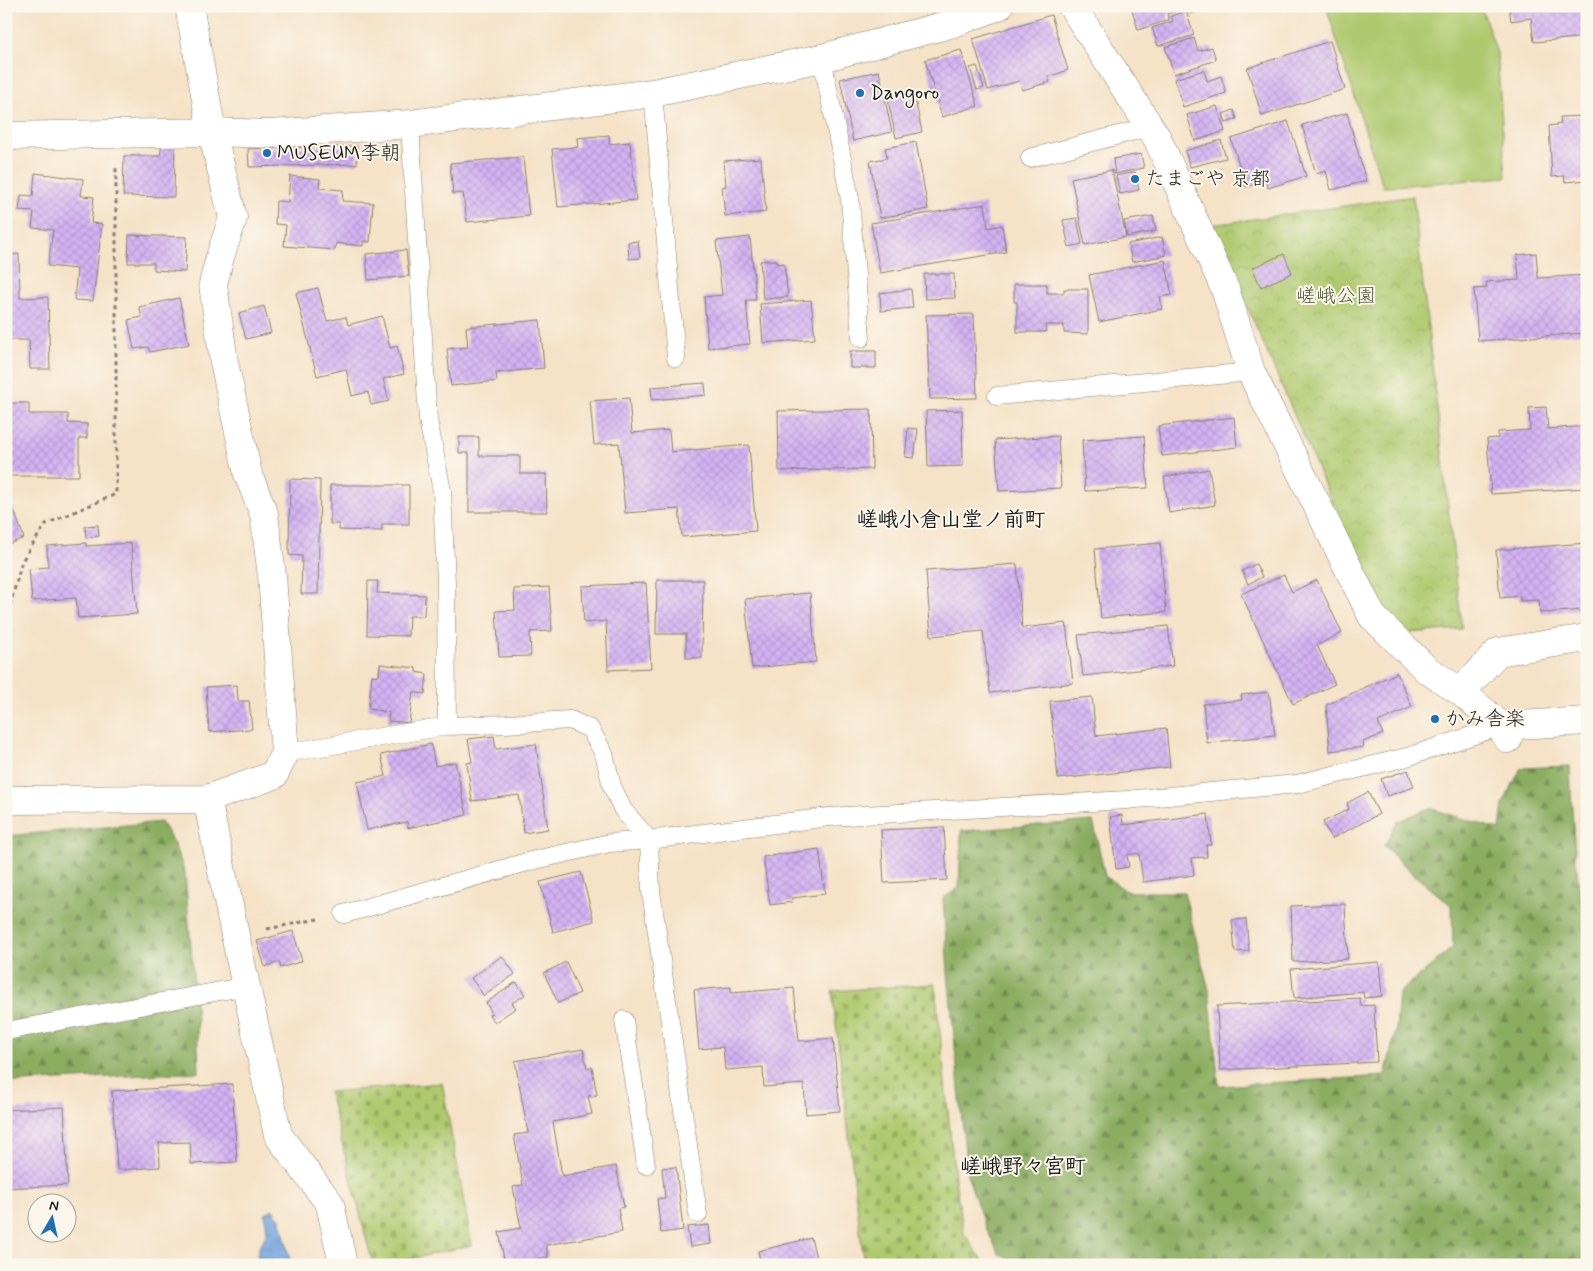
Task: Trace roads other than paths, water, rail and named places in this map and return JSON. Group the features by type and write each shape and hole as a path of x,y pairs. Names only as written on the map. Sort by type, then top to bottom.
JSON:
{"street":[{"path":"6,800 207,800 274,775 285,752 272,576 264,514 248,474 224,362 213,284 233,218 212,132 189,6"},
{"path":"6,136 212,132 270,134 410,124 653,93 822,58 954,23 999,6"},
{"path":"1072,6 1150,127 1186,201 1225,289 1251,372 1372,616 1426,669 1461,692 1504,733 1587,721"},
{"path":"1461,692 1498,652 1587,638"},
{"path":"207,800 278,1135 330,1204 343,1265"}],"lane":[{"path":"822,58 850,200 861,338"},
{"path":"653,93 676,358"},
{"path":"410,124 428,420 442,491 446,583 447,726"},
{"path":"1030,158 1150,127"},
{"path":"997,396 1251,372"},
{"path":"285,752 447,726 570,720 590,729 604,754 612,786 623,810 648,840 651,891 698,1214"},
{"path":"344,914 532,861 610,843 648,840 829,817 1126,800 1297,784 1504,733"},
{"path":"6,1031 247,986"},
{"path":"624,1020 646,1165"}],"water":[{"path":"272,1209 281,1220 290,1260 287,1265 262,1265 256,1262 259,1248 267,1233 265,1214"}],"place":[{"name":"Dangoro","path":"860,93"},
{"name":"MUSEUM李朝","path":"267,153"},
{"name":"たまごや 京都","path":"1135,179"},
{"name":"かみ舎楽","path":"1435,719"}],"district":[{"name":"嵯峨小倉山堂ノ前町","path":"951,520"},
{"name":"嵯峨野々宮町","path":"1023,1167"}],"park label":[{"name":"嵯峨公園","path":"1336,296"}]}
